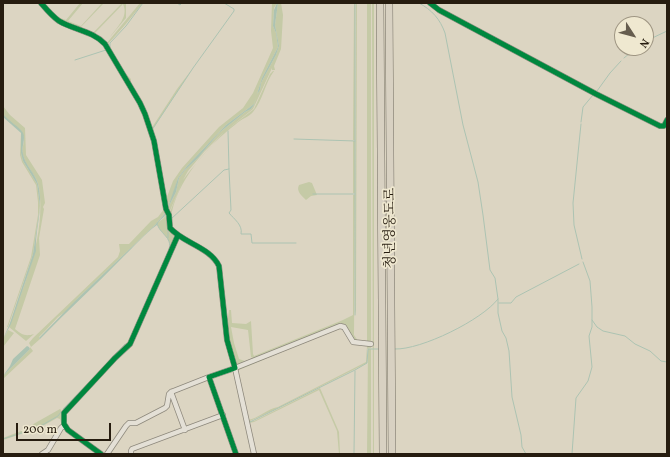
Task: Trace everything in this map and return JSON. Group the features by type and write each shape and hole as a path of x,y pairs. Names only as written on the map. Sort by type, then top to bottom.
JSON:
{"highway":[{"name":"청년영웅도로","path":"380,3 383,454"},
{"name":"청년영웅도로","path":"389,3 392,454"}],"street":[{"path":"41,3 61,22 96,37 105,44 145,114 154,141 170,228 178,235 211,256 219,266 227,340 235,368 254,454"},
{"path":"430,3 439,10 561,76 660,126 664,126 667,120"},
{"path":"101,454 72,434 65,427 63,416 66,409 130,344 178,235"},
{"path":"107,454 129,423 136,423 165,408 171,392 340,326 344,327 354,342 371,344"},
{"path":"209,378 236,454"},
{"path":"171,392 185,430"},
{"path":"131,454 132,449 223,415"},
{"path":"42,454 48,450 61,428 65,427"}],"shaded area":[{"path":"80,3 83,3 68,21 81,26 102,3 104,3 80,28 61,21 54,16 66,20"},
{"path":"122,3 126,3 126,18 110,37 119,26 123,18 123,4 94,34 92,34"},
{"path":"140,3 143,3 108,44 124,72 131,79 131,84 144,106 151,129 177,89 193,68 152,130 167,197 173,181 182,168 219,127 243,108 253,93 273,48 271,31 272,3 277,3 274,8 273,26 276,33 278,47 262,78 254,104 226,125 187,166 178,178 167,208 146,113 106,44"},
{"path":"278,3 281,3 283,15 281,49 274,66 275,70 272,70 272,68 253,109 224,132 188,171 169,213 167,210 176,192 179,178 185,170 198,158 219,133 251,109 254,105 261,83 276,55 279,46 275,25"},
{"path":"278,3 275,25 279,46 257,94 262,78 278,47 276,33 273,26 274,10"},
{"path":"354,3 355,140 353,140"},
{"path":"356,3 357,3 355,315"},
{"path":"367,3 371,3 371,343 355,341 345,326 237,366 230,350 226,321 229,310 231,310 232,323 246,324 251,321 254,356 353,315 353,195 355,195 354,335 358,341 367,341","holes":["231,327 248,330 251,357 253,358 245,361 239,359"]},
{"path":"372,3 374,3 374,454 373,454"},
{"path":"274,71 253,112 238,122 208,149 224,132 254,109 270,74"},
{"path":"256,96 254,105 251,109 219,133 198,158 185,170 179,178 176,192 167,210 178,178 187,166 226,125 254,104"},
{"path":"3,106 10,115 25,128 26,155 42,180 45,203 43,207 44,209 39,238 40,255 15,329 23,334 34,334 26,341 9,327 33,259 37,241 40,223 39,188 38,183 22,153 24,140 23,135 18,128 5,119 3,115"},
{"path":"3,114 23,133 23,154 38,184 40,205 37,184 23,161 21,153 21,133 3,117"},
{"path":"21,133 21,153 23,161 37,184 40,206 33,254 7,327 31,257 38,215 36,185 22,162 20,155"},
{"path":"353,141 355,141 355,193 353,193"},
{"path":"194,166 179,192 171,218 170,212 183,180"},
{"path":"309,182 312,183 317,195 311,196 306,200 300,193 298,187 299,185"},
{"path":"40,207 36,251 11,324 3,339 10,323 33,254"},
{"path":"164,209 166,212 155,225 78,298 68,310 58,317 39,337 40,339 31,347 29,343 33,338 118,257 120,251 119,244 129,244 151,221 158,217"},
{"path":"166,212 165,216 157,225 145,234"},
{"path":"166,213 169,228 177,236 137,327 170,247 170,243 157,223 164,218"},
{"path":"138,241 102,278 40,339 39,338 78,298"},
{"path":"339,327 342,329 339,328 239,370 238,373 246,409 238,377 237,371 238,368"},
{"path":"8,330 14,333 3,347 3,339"},
{"path":"344,330 355,343 371,344 371,348 367,349 367,363 250,421 254,421 320,388 339,432 340,454 337,431 319,390 254,422 249,423 248,420 278,407 366,362 367,346 353,343"},
{"path":"27,346 30,349 3,376 13,359"},
{"path":"30,347 33,351 3,379 3,376 30,349"},
{"path":"368,349 371,349 371,454 367,454"},
{"path":"60,409 63,412 64,425 62,426 60,419 57,418 39,428 3,440 3,438 21,431"}],"waterway":[{"path":"110,47 110,43 126,26 143,3"},
{"path":"177,3 180,5 182,3"},
{"path":"152,130 193,68 234,11 234,9 224,3"},
{"path":"355,3 355,315"},
{"path":"419,3 435,15 441,23 445,33 463,125 478,182 490,270 495,278 498,313 509,351 512,397 521,435 522,447 526,454"},
{"path":"654,37 667,31"},
{"path":"75,60 106,50"},
{"path":"597,91 621,61"},
{"path":"581,122 583,107 593,95"},
{"path":"581,124 573,203 574,225 582,259"},
{"path":"171,219 224,170 229,169 228,131"},
{"path":"294,139 355,141"},
{"path":"229,169 231,210 229,213 241,228 241,234 251,234 252,243 296,243"},
{"path":"313,194 355,194"},
{"path":"157,223 158,227 169,241 169,249"},
{"path":"168,229 168,238"},
{"path":"572,454 576,398 588,381 592,367 589,336 592,327 590,281 583,262"},
{"path":"499,303 511,303 516,297 579,264"},
{"path":"395,349 420,345 450,332 479,316 498,299"},
{"path":"592,320 597,327 603,331 625,336 635,344 650,351 661,361 667,362"},
{"path":"116,354 125,344"},
{"path":"250,422 355,370 367,363 368,349 379,349"},
{"path":"63,409 110,361"},
{"path":"354,454 355,371"},
{"path":"3,439 37,428 58,416 61,412"}],"cycle path":[{"path":"41,3 59,21 89,33 105,44 145,114 154,141 166,209 169,215 170,228 182,238 209,254 219,266 227,340 235,368 209,377 236,454"},
{"path":"430,3 439,10 596,94 660,126 664,126 667,120"},
{"path":"101,454 68,430 64,424 64,413 130,344 178,235"}]}
